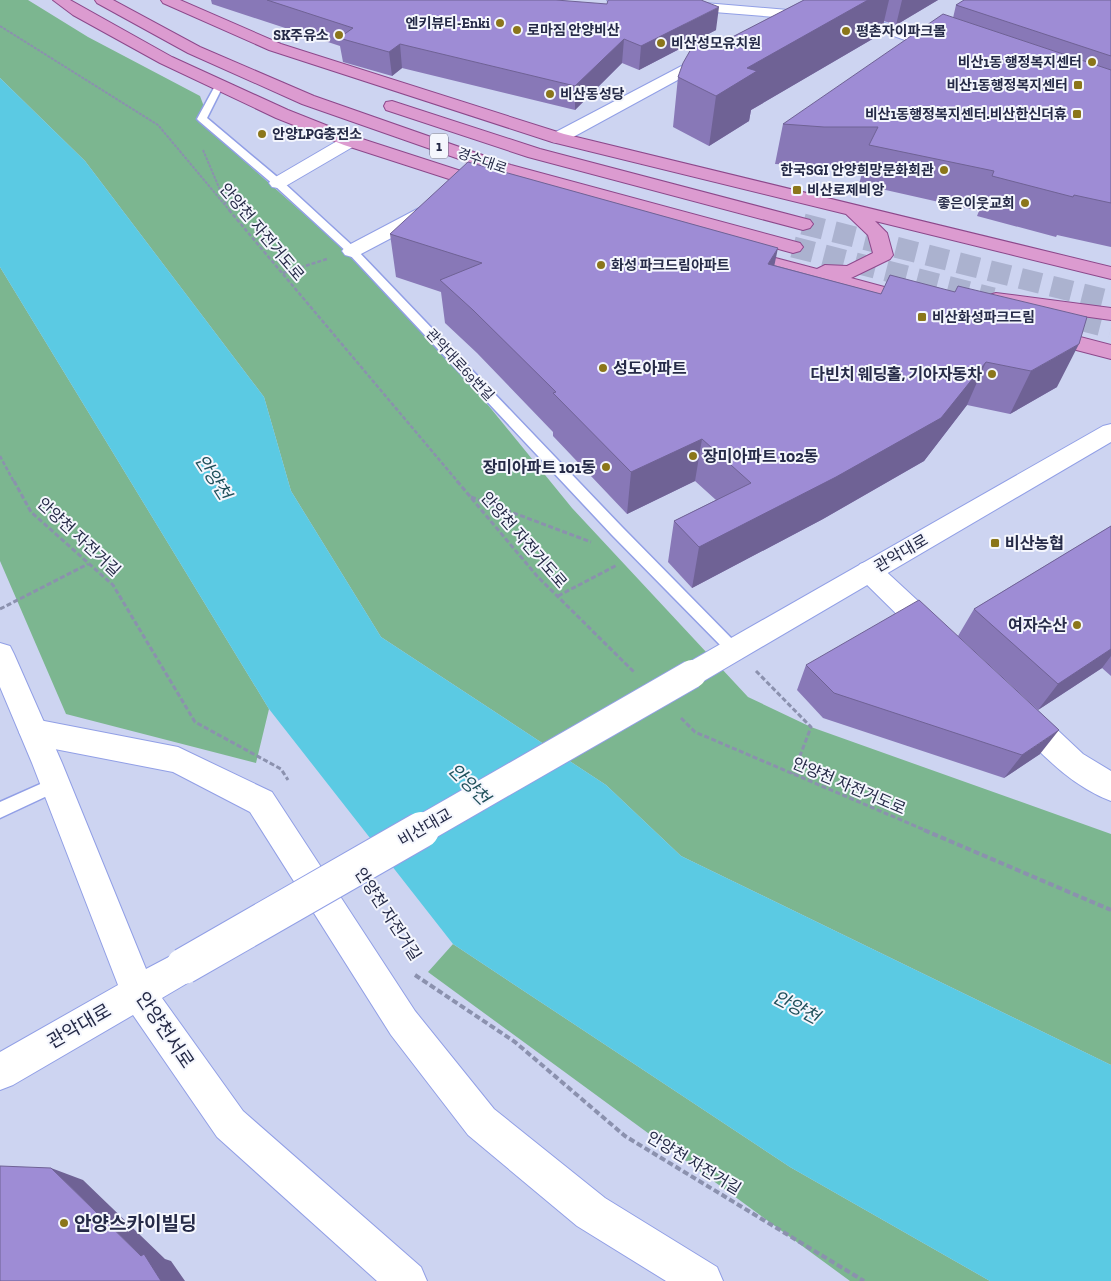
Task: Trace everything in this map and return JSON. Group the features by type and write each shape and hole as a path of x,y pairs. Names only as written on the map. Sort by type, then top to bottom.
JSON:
{"main road":[{"path":"60,0 78,12 220,86 282,114 350,141 507,191"},
{"name":"경수대로","path":"102,0 194,50 308,100 505,169 793,247"},
{"path":"161,0 226,38 304,74"},
{"path":"168,0 275,47 558,138 1111,273"},
{"name":"경수대로","path":"376,101 534,154 803,224"},
{"path":"801,271 850,272 883,255 877,233 853,210"},
{"path":"726,250 801,271 936,299"},
{"path":"972,296 1111,314"},
{"path":"1022,329 1111,352"}],"street":[{"path":"614,0 788,14"},
{"path":"762,27 788,14 820,5 963,55"},
{"path":"558,138 728,46"},
{"path":"278,183 350,141"},
{"path":"352,251 479,183"},
{"name":"관악대로","path":"692,674 1111,432"},
{"path":"869,571 956,653"},
{"name":"안양천서로","path":"0,654 56,784 138,992 230,1124 407,1281"},
{"name":"비산대교","path":"184,966 692,674"},
{"path":"1006,701 1072,763 1111,787"},
{"path":"34,732 178,760 261,802 403,1023 481,1122 591,1212 703,1281"},
{"name":"관악대로","path":"0,1072 184,966"}],"lane":[{"path":"202,119 220,86"},
{"name":"관악대로69번길","path":"202,119 278,183 352,251 616,531 733,649"},
{"path":"0,810 56,784"}],"path":[{"name":"안양천 자전거도로","path":"0,26 158,125 536,576 640,678"},
{"path":"202,119 196,134 228,209"},
{"path":"283,274 352,251"},
{"name":"안양천 자전거길","path":"0,456 31,512 113,585 195,722 281,769 292,786"},
{"path":"470,496 593,543 616,531"},
{"path":"558,596 639,554"},
{"path":"0,609 89,564"},
{"path":"733,649 812,727 793,774"},
{"name":"안양천 자전거도로","path":"674,712 695,732 1111,910"},
{"name":"안양천 자전거길","path":"407,969 515,1042 625,1136 864,1281"}],"green space":[{"path":"0,0 28,0 88,37 200,96 209,120 242,159 356,260 488,405 572,508 748,697 811,727 1111,834 1111,1065 681,856 606,785 381,637 291,491 264,397 85,161 0,78"},
{"path":"0,267 269,709 256,763 66,714 0,561"},
{"path":"453,944 790,1167 990,1281 850,1281 428,972"}],"water":[{"name":"안양천","path":"0,78 85,161 264,397 291,491 381,637 606,785 681,856 1111,1065 1111,1281 990,1281 790,1167 453,944 269,709 0,267"}],"building":[{"path":"267,0 556,0 607,4 608,0 701,0 719,7 641,46 624,39 575,86 400,44 389,52 339,38 353,28"},
{"path":"804,0 868,0 747,68 757,71 716,96 678,77 683,63 695,42 711,48"},
{"path":"964,0 1111,0 1111,56 956,5"},
{"path":"943,14 1111,70 1111,203 1074,195 1073,197 992,176 994,171 869,145 878,127 824,127 783,124"},
{"path":"468,162 778,248 768,264 881,294 890,275 955,292 958,286 1087,317 1079,344 1031,371 986,362 941,418 836,477 699,547 674,521 751,483 702,439 631,472 553,393 556,392 440,280 482,263 390,234"},
{"path":"1111,526 1111,649 1058,684 974,609"},
{"path":"919,600 1059,730 1022,755 834,693 806,665"},
{"name":"안양스카이빌딩","path":"0,1166 51,1168 141,1256 144,1254 161,1281 0,1281"}],"tunnel":[{"path":"803,224 1111,301"},
{"path":"793,247 993,298"},
{"path":"1049,312 1111,328"}],"place":[{"name":"엔키뷰티-Enki","path":"500,23"},
{"name":"로마짐 안양비산","path":"517,30"},
{"name":"평촌자이파크몰","path":"846,31"},
{"name":"SK주유소","path":"339,35"},
{"name":"비산성모유치원","path":"661,43"},
{"name":"비산1동 행정복지센터","path":"1092,62"},
{"name":"비산1동행정복지센터","path":"1078,85"},
{"name":"비산동성당","path":"550,94"},
{"name":"비산1동행정복지센터.비산한신더휴","path":"1077,114"},
{"name":"안양LPG충전소","path":"262,134"},
{"name":"한국SGI 안양희망문화회관","path":"944,170"},
{"name":"비산로제비앙","path":"797,190"},
{"name":"좋은이웃교회","path":"1025,203"},
{"name":"화성 파크드림아파트","path":"601,265"},
{"name":"비산화성파크드림","path":"922,317"},
{"name":"성도아파트","path":"603,368"},
{"name":"다빈치 웨딩홀, 기아자동차","path":"992,374"},
{"name":"장미아파트 102동","path":"693,456"},
{"name":"장미아파트 101동","path":"606,467"},
{"name":"비산농협","path":"995,543"},
{"name":"여자수산","path":"1077,625"},
{"name":"안양스카이빌딩","path":"64,1223"}]}
